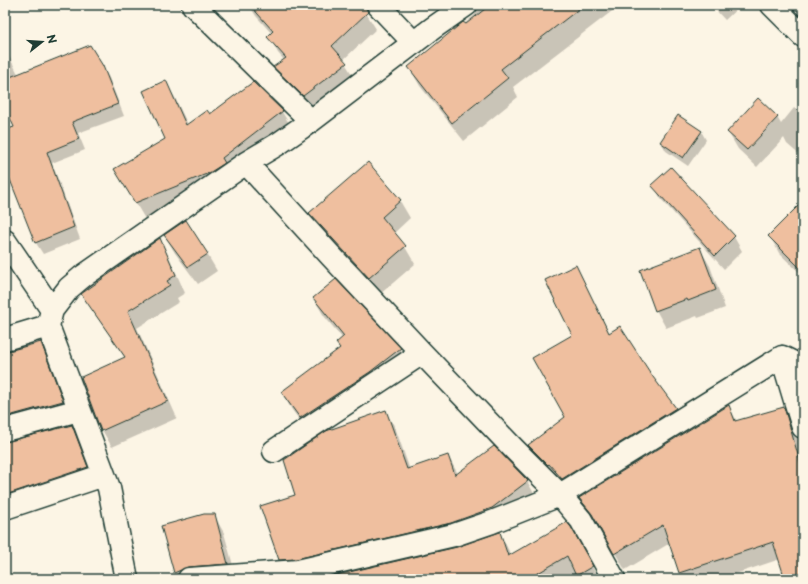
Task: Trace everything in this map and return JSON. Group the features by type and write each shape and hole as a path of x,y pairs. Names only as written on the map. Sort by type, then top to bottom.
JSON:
{"street":[{"path":"193,5 311,121"},
{"path":"378,5 414,43"},
{"path":"5,339 50,318 69,288 82,277 311,121 466,5"},
{"path":"772,5 803,36"},
{"path":"246,164 422,353 560,495 581,520 614,579"},
{"path":"5,240 50,318 79,410 109,488 127,579"},
{"path":"274,451 422,353"},
{"path":"189,579 298,571 454,535 560,495 782,357"},
{"path":"782,357 794,363 803,374"},
{"path":"782,357 803,427"},
{"path":"5,430 79,410"},
{"path":"5,508 104,474"}],"building":[{"path":"250,5 366,5 368,12 332,46 347,63 303,96 273,67 286,58 267,37 273,31"},
{"path":"490,5 584,5 501,69 508,78 452,123 408,67 463,22 466,24"},
{"path":"90,45 103,66 118,104 72,122 79,139 47,152 74,227 35,243 5,167 5,130 14,127 5,107 5,79"},
{"path":"166,80 186,125 207,110 210,114 253,82 283,111 222,158 225,163 209,173 135,203 114,169 165,139 143,91"},
{"path":"758,98 778,117 747,150 727,132"},
{"path":"678,115 702,131 683,158 660,142"},
{"path":"368,162 401,200 382,217 406,246 369,278 309,213"},
{"path":"671,167 735,236 715,256 651,185"},
{"path":"803,201 803,271 768,236"},
{"path":"186,220 208,254 188,267 164,235"},
{"path":"160,238 176,275 167,281 170,285 128,311 168,401 101,431 81,377 125,357 81,294"},
{"path":"700,247 716,290 688,301 687,299 655,311 640,270"},
{"path":"576,265 609,333 620,326 653,377 676,408 562,479 549,464 548,465 528,445 565,417 532,358 572,335 545,280"},
{"path":"336,279 401,348 370,372 300,418 281,392 340,348 336,343 344,336 313,298"},
{"path":"41,342 63,401 5,417 5,352"},
{"path":"729,405 735,421 784,407 803,472 803,579 785,579 773,542 679,573 663,525 614,554 592,514 579,498"},
{"path":"386,410 407,469 448,455 455,475 494,446 528,481 492,508 451,523 296,559 279,560 260,506 295,495 284,460 326,431"},
{"path":"72,425 88,467 5,495 5,442"},
{"path":"204,514 215,514 228,564 188,567 174,573 161,526"},
{"path":"567,522 593,566 576,576 567,556 528,579 319,579 457,547 500,532 508,556"}]}
